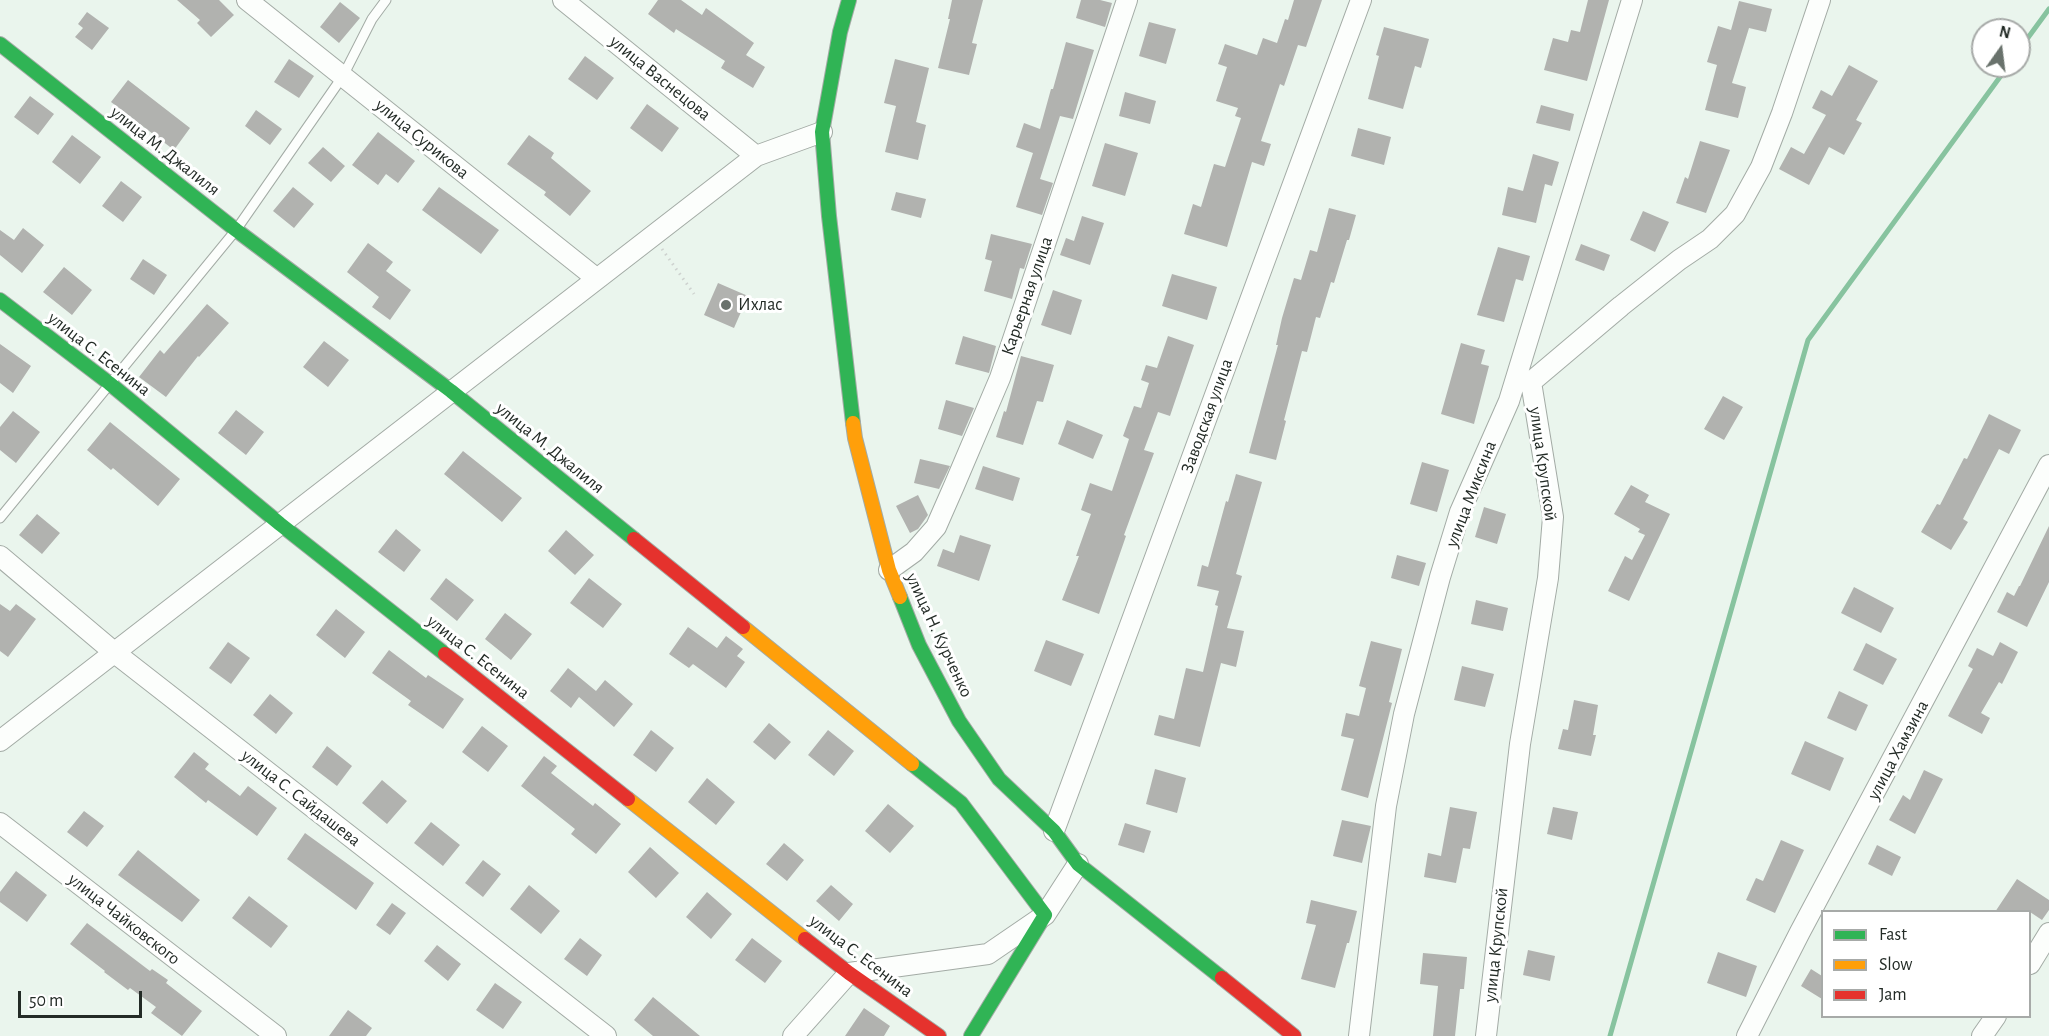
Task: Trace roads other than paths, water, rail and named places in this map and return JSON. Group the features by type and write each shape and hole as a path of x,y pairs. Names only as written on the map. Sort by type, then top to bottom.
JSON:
{"street":[{"name":"улица Сурикова","path":"247,0 596,278"},
{"name":"улица Васнецова","path":"563,0 756,156"},
{"name":"улица Н. Курченко","path":"849,0 840,32 822,132 855,438 889,570 919,645 959,721 999,779 1054,831 1078,864 1294,1036"},
{"name":"Карьерная улица","path":"889,570 914,552 936,527 954,486 999,378 1127,0"},
{"name":"Заводская улица","path":"1054,831 1361,0"},
{"name":"улица Миксина","path":"1359,1036 1386,806 1404,714 1440,577 1460,512 1509,401 1632,0"},
{"name":"улица Крупской","path":"1486,1036 1520,744 1548,578 1553,517 1531,382 1678,260 1710,239 1735,214 1761,167 1782,113 1820,0"},
{"name":"улица М. Джалиля","path":"0,44 236,230 451,391 961,803 1045,915"},
{"path":"0,741 756,156 822,132"},
{"name":"улица С. Есенина","path":"0,300 109,383 280,524 849,973 939,1036"},
{"path":"1530,333 1531,382"},
{"name":"улица Хамзина","path":"1747,1036 2049,465"},
{"name":"улица С. Сайдашева","path":"0,556 115,653 606,1036"},
{"name":"улица Чайковского","path":"0,823 276,1036"},
{"path":"971,1036 1078,864"},
{"path":"793,1036 849,973 988,954 1045,915"},
{"path":"2031,962 2049,933"}],"lane":[{"path":"0,518 236,230 343,76 372,19 387,0"}],"waterway":[{"path":"2031,34 2049,9"},
{"path":"1610,1036 1808,340 1999,78"}],"place":[{"name":"Ихлас","path":"726,305"}]}
